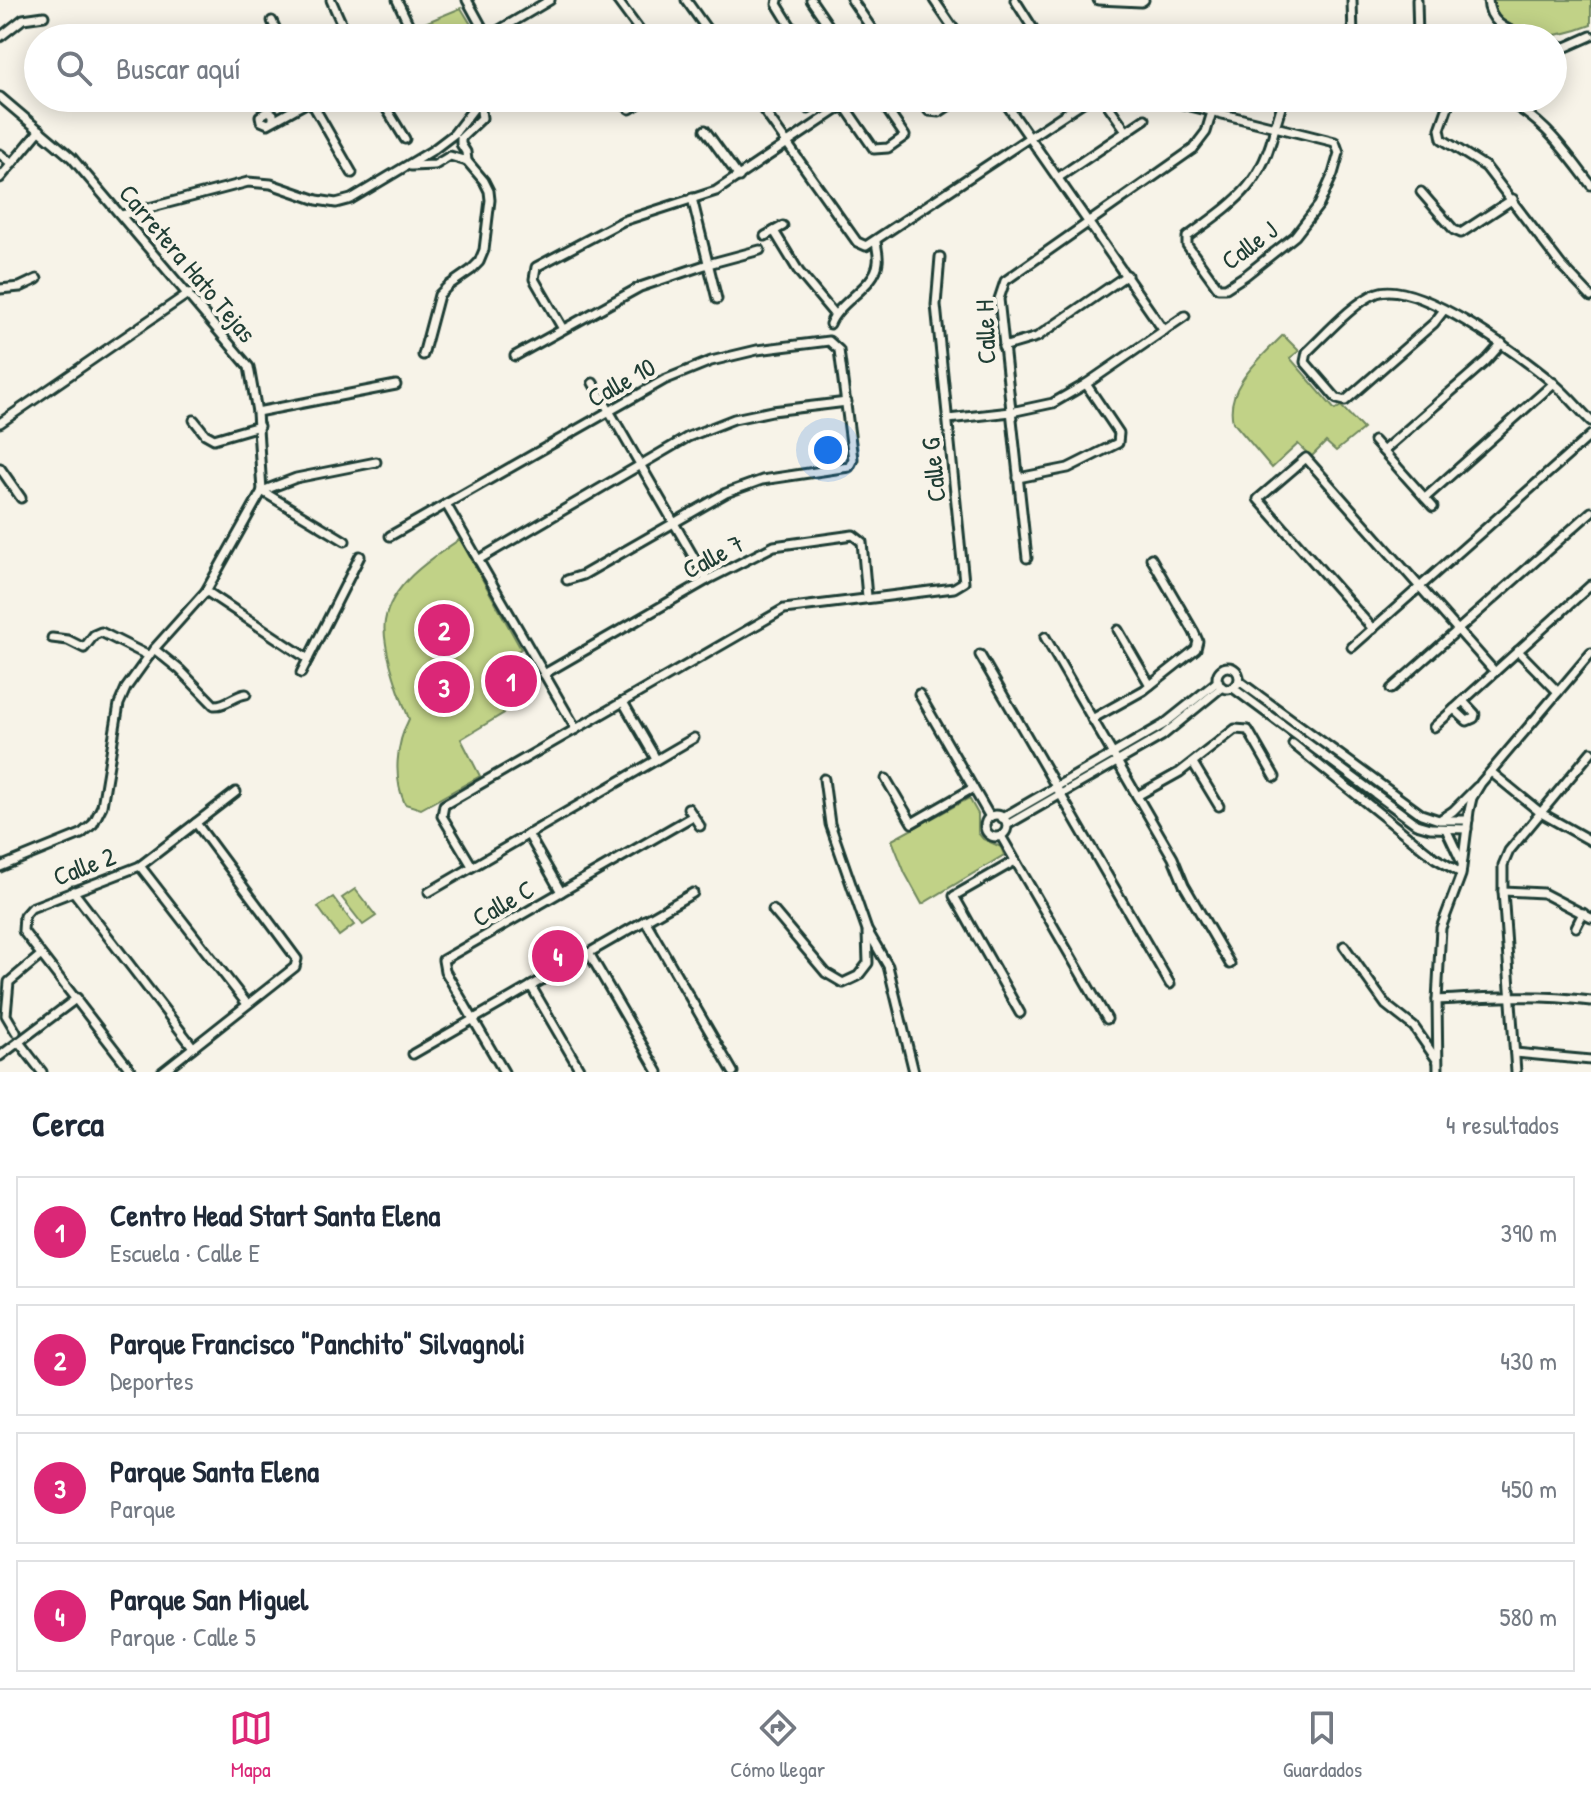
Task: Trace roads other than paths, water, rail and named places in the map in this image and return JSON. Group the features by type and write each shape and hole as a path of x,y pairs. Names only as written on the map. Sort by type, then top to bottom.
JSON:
{"street":[{"path":"331,0 342,24"},
{"path":"397,0 408,24"},
{"path":"467,0 480,24"},
{"path":"508,24 550,0"},
{"path":"617,0 635,24"},
{"path":"686,0 703,24"},
{"path":"778,0 777,4 789,24"},
{"path":"811,0 827,24"},
{"path":"852,0 868,24"},
{"path":"934,0 950,24"},
{"path":"1015,0 1030,24"},
{"path":"1098,0 1144,0"},
{"path":"1352,0 1353,24"},
{"path":"1417,0 1418,24"},
{"path":"1488,0 1489,12 1499,24"},
{"path":"0,37 23,19 44,16"},
{"path":"1567,47 1591,36"},
{"name":"Carretera Hato Tejas","path":"0,97 72,158 249,367 259,426 262,491"},
{"path":"273,119 287,112"},
{"path":"319,112 352,173"},
{"path":"389,112 405,139"},
{"path":"122,215 248,182 271,184 317,200 336,203 351,199 411,166 454,134 472,112"},
{"path":"423,355 439,295 479,262 484,250 489,191 467,161 461,138 481,120 481,112"},
{"path":"765,112 857,242 866,246 1068,112"},
{"path":"563,329 534,279 536,267 623,221 716,191 788,144 827,112"},
{"path":"849,112 874,149 888,148 905,136 889,112"},
{"path":"1012,112 1164,331"},
{"path":"1113,112 1127,132"},
{"name":"Calle J","path":"1212,112 1275,127 1335,142 1339,153 1319,205 1295,236 1226,288 1218,288 1187,245 1187,237 1233,202 1253,182 1269,153 1275,127 1280,112"},
{"name":"Calle H","path":"1027,558 999,299 1005,281 1193,149 1206,132 1212,112"},
{"path":"1446,112 1440,129 1442,139 1486,167 1561,265 1591,297"},
{"path":"1530,112 1555,137 1591,185"},
{"path":"1059,177 1145,119"},
{"path":"0,178 40,130"},
{"path":"705,130 739,177"},
{"path":"0,154 12,164"},
{"path":"411,166 435,165 450,156 467,161"},
{"path":"1421,192 1454,230 1461,233 1513,199"},
{"path":"692,198 717,299"},
{"path":"765,236 783,226"},
{"path":"774,231 799,272 834,314"},
{"path":"830,324 834,314 874,275 878,263 876,242"},
{"path":"515,356 640,287 760,250"},
{"name":"Calle G","path":"867,597 954,588 964,582 936,305 940,257"},
{"path":"1003,347 1037,337 1127,275"},
{"path":"0,289 20,287 37,279"},
{"path":"1444,310 1434,323 1345,401 1337,399 1305,362 1307,352 1362,302 1378,292 1403,291 1444,310 1502,343 1554,383 1591,421"},
{"path":"0,423 189,293"},
{"path":"948,419 1011,412 1053,403 1185,316"},
{"name":"Calle 10","path":"390,536 407,531 446,504 664,380 711,361 757,350 829,341 839,350 847,402"},
{"path":"1383,451 1486,361 1502,343"},
{"path":"593,383 707,580"},
{"path":"1425,498 1554,383"},
{"path":"1018,478 1068,468 1118,443 1119,433 1086,384"},
{"path":"257,412 396,385"},
{"path":"478,560 688,437 734,419 847,402 853,459 849,467 762,480 726,493 583,575 567,580"},
{"path":"194,420 205,434 214,439 259,426"},
{"path":"1352,647 1591,435"},
{"path":"1374,441 1433,507"},
{"path":"1373,629 1258,499 1306,458 1495,672"},
{"path":"0,867 81,834 93,824 102,806 119,704 126,688 151,653 206,591 262,491 296,478 376,462"},
{"path":"0,468 21,498"},
{"path":"262,491 345,541"},
{"path":"446,504 576,729"},
{"path":"1391,689 1591,512"},
{"name":"Calle 7","path":"544,674 707,580 774,546 853,535 862,542 867,597"},
{"path":"301,673 360,556"},
{"path":"1092,719 1150,685 1196,649 1198,641 1151,558"},
{"path":"1434,727 1591,585"},
{"path":"206,591 308,659"},
{"path":"472,866 442,816 444,805 784,609 867,597"},
{"path":"1118,630 1150,685"},
{"path":"52,638 68,640 84,648 94,635 101,632 151,653 180,670 214,705 220,706 246,694"},
{"path":"1045,637 1230,964"},
{"path":"1518,651 1558,692"},
{"path":"1439,820 1453,811 1481,783 1591,653"},
{"path":"980,655 1170,984"},
{"path":"1220,684 1220,671 1230,667 1239,673 1239,681 1233,688"},
{"path":"1239,681 1421,814 1439,820 1468,820"},
{"path":"1220,684 1233,688 1416,824 1467,829"},
{"path":"919,694 990,817 1004,821 1115,758 1220,684"},
{"path":"1454,709 1467,721 1474,718 1475,714 1463,701"},
{"path":"623,702 656,759"},
{"path":"1137,796 1193,763 1235,729 1242,728 1248,730 1275,777"},
{"path":"429,892 694,738"},
{"path":"1293,744 1435,858 1462,870"},
{"path":"1516,1072 1503,865 1509,851 1591,752"},
{"path":"1193,763 1219,806"},
{"path":"1491,772 1541,813 1591,841"},
{"path":"824,779 830,824 867,930 888,966 914,1072"},
{"path":"886,779 912,823 973,788"},
{"path":"1438,1072 1437,1000 1441,928 1462,870 1472,798 1481,783"},
{"name":"Calle 2","path":"132,1072 77,998 40,956 23,931 24,916 31,908 140,866 236,792"},
{"path":"688,808 700,826"},
{"name":"Calle C","path":"504,1072 445,971 443,960 693,816"},
{"path":"990,817 985,825 986,832 992,836 1001,836 1005,832 1004,821"},
{"path":"162,1072 295,967 297,959 196,823"},
{"path":"1446,829 1454,841 1462,870"},
{"path":"528,834 561,892"},
{"path":"1001,836 1107,1019"},
{"path":"1015,861 954,896 1020,1013"},
{"path":"140,866 247,1004"},
{"path":"73,891 193,1047"},
{"path":"1503,891 1543,893 1587,916 1576,927"},
{"path":"413,1054 693,893"},
{"path":"773,910 826,973 843,983 858,976 868,963 867,930"},
{"path":"645,920 733,1072"},
{"path":"1344,946 1386,1005 1414,1027 1438,1061"},
{"path":"589,953 658,1072"},
{"path":"16,1032 6,1015 9,982 40,956"},
{"path":"531,986 581,1072"},
{"path":"1437,1000 1550,995 1591,1001"},
{"path":"0,1056 77,998"},
{"path":"19,1042 42,1072"},
{"path":"1515,1053 1591,1060"}],"place":[{"name":"Parque Francisco \"Panchito\" Silvagnoli","path":"444,630"},
{"name":"Centro Head Start Santa Elena","path":"511,681"},
{"name":"Parque Santa Elena","path":"444,687"},
{"name":"Parque San Miguel","path":"558,956"}]}
